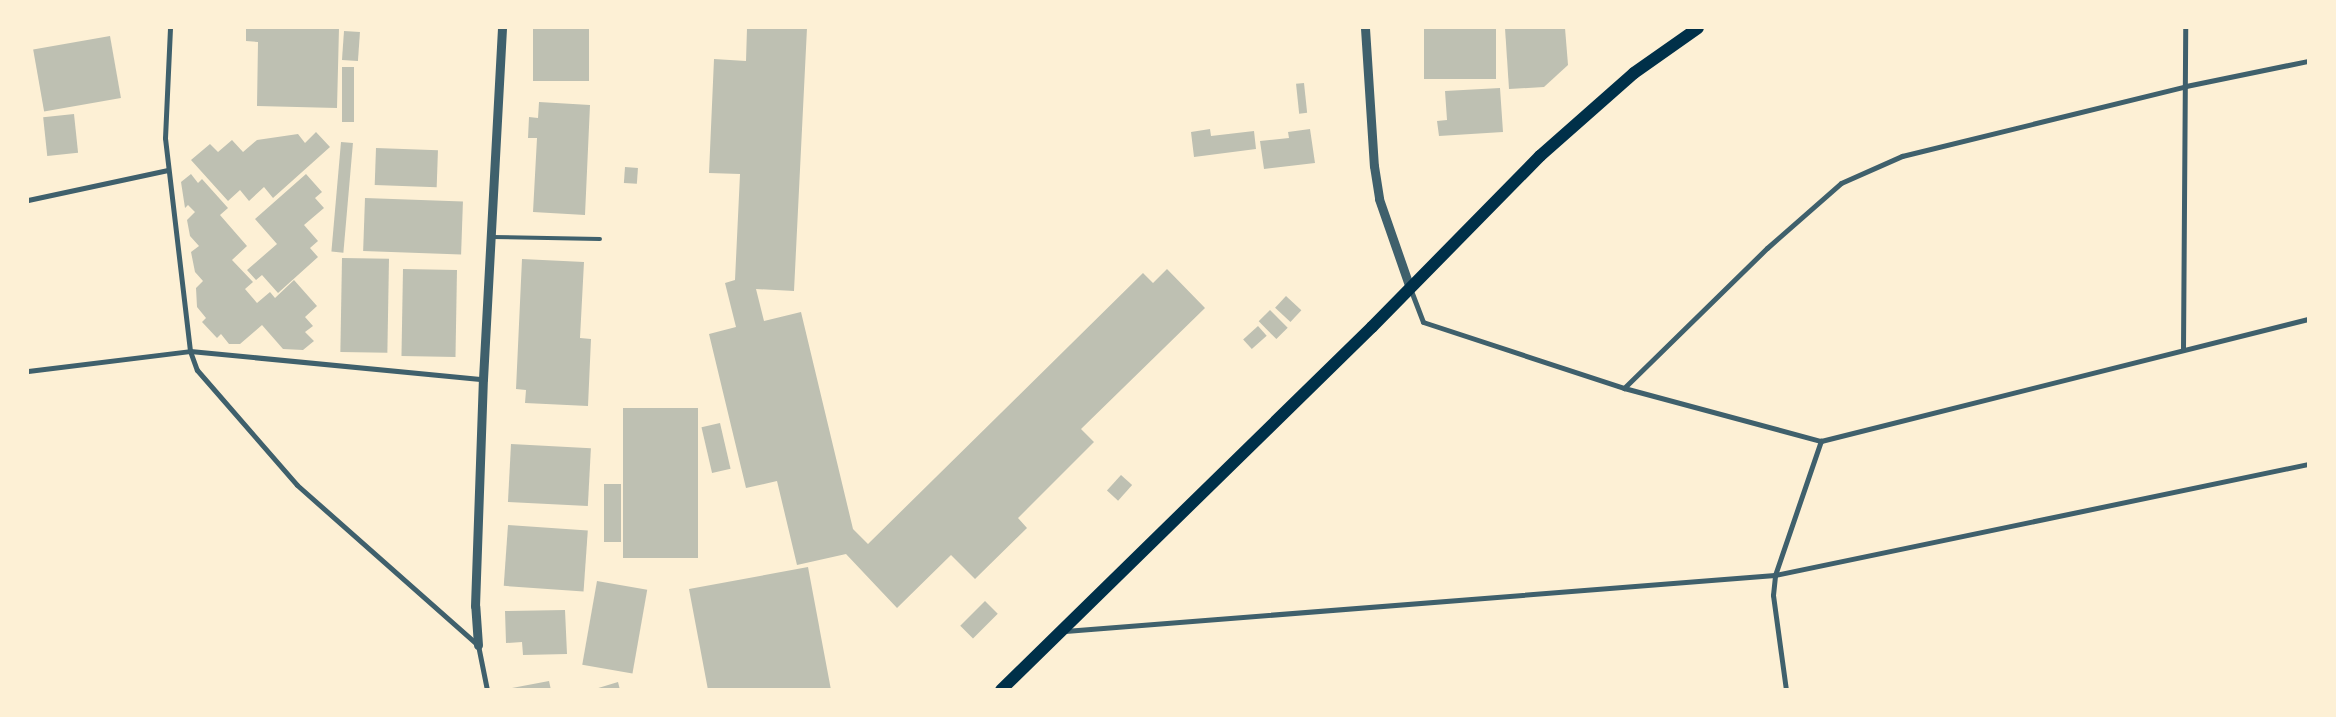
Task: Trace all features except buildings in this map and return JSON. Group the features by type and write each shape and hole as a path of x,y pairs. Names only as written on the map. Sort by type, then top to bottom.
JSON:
{"main road":[{"path":"1001,690 1586,113 1634,73 1698,28"}],"street":[{"path":"170,28 164,138 190,351 197,370 210,389 297,485 478,645"},
{"path":"487,690 478,645 475,606 483,378 502,28"},
{"path":"1365,28 1374,166 1380,199 1423,322 1624,388 1821,442 2308,319"},
{"path":"2184,349 2185,28"},
{"path":"1624,388 1767,248 1841,183 1902,156 2186,86 2308,61"},
{"path":"28,200 168,170"},
{"path":"28,371 190,351 483,378"},
{"path":"1786,690 1773,595 1775,575 1821,442"},
{"path":"1062,631 1775,575 2308,464"}],"lane":[{"path":"491,237 600,239"}]}
